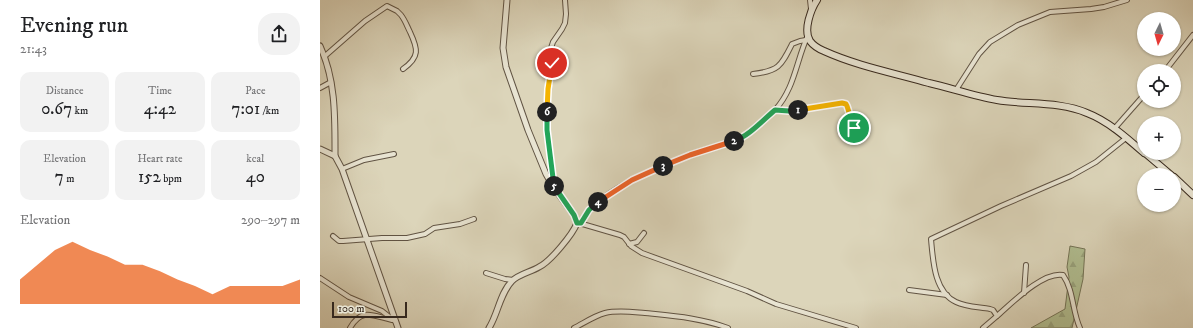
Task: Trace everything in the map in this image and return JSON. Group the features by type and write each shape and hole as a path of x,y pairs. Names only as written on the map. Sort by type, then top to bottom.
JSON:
{"main road":[{"path":"817,0 812,11 807,38 814,45 832,54 994,100 1023,104 1052,105 1080,110 1094,116 1114,129 1137,147"},
{"path":"1153,160 1162,168"},
{"path":"1181,184 1193,195"}],"street":[{"path":"507,0 503,48 506,67 528,130 546,174 579,223 620,235 629,244 642,253 747,291 776,304 856,328"},
{"path":"554,188 547,130 548,89 552,68 551,48 565,23 565,0"},
{"path":"810,0 812,11"},
{"path":"956,90 979,54 990,42 1018,25 1050,12 1104,7 1127,0"},
{"path":"325,56 342,40 387,6 398,11 417,46 414,60 403,69"},
{"path":"1170,64 1193,35"},
{"path":"753,74 774,70 781,65 786,58 792,44 807,38"},
{"path":"489,328 506,288 513,280 537,269 549,260 595,204 632,180 690,155 738,140 775,110 785,96 796,74 807,38"},
{"path":"320,46 325,56 331,82 335,128 335,156 354,199 394,321 398,328"},
{"path":"320,88 331,82"},
{"path":"775,110 789,111 842,103 846,104 847,106 854,128"},
{"path":"1114,129 1137,103"},
{"path":"996,316 990,309 957,303 947,295 937,276 931,239 1001,206 1071,176 1096,162 1126,138"},
{"path":"320,149 335,156"},
{"path":"342,170 364,160 394,154"},
{"path":"333,236 339,241 407,238 424,234 434,228 460,224 474,219"},
{"path":"629,244 637,242 644,233"},
{"path":"1024,293 1026,265"},
{"path":"486,274 513,280"},
{"path":"983,328 1024,293 1042,280 1054,275 1063,275 1071,291 1074,313 1080,328"},
{"path":"320,278 349,297 382,311 394,321"},
{"path":"908,290 947,295"},
{"path":"574,328 605,313 624,311 685,317 711,322 728,328"},
{"path":"350,328 357,318 367,314 394,321"}],"green space":[{"path":"1070,246 1085,249 1083,279 1072,328 1031,328 1065,309 1069,277 1067,267"}],"route":[{"path":"552,63 549,79 546,117 554,188 574,215 577,223 581,223 589,210 595,204 632,180 690,155 738,140 775,110 789,111 842,103 846,104 847,106 854,128"}]}
